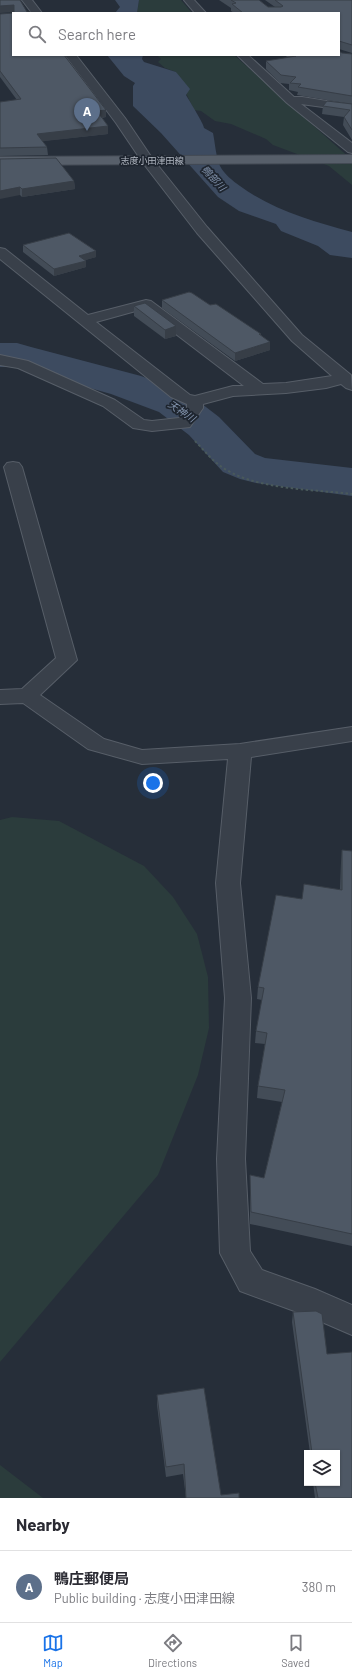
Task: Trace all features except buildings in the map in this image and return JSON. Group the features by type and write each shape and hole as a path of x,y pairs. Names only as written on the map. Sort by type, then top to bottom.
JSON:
{"main road":[{"name":"志度小田津田線","path":"0,161 352,159"}],"street":[{"path":"27,0 36,12"},
{"path":"189,0 200,12"},
{"path":"71,56 120,121 147,160 202,230 297,338 348,381"},
{"path":"243,56 291,101 352,149"},
{"path":"291,101 302,100 352,108"},
{"path":"0,252 93,318 194,408"},
{"path":"93,318 146,304 259,389"},
{"path":"0,360 22,364 109,403 139,424 152,426 233,391 348,381"},
{"path":"13,467 67,660 27,696"},
{"path":"0,697 27,696 96,744 142,756 240,751 352,734"},
{"path":"240,751 228,884 238,998 231,1159 235,1253 251,1281 315,1304 352,1320"}],"path":[{"path":"194,408 219,465 244,478 263,484 352,494"}],"shaded area":[{"path":"139,0 181,0 191,12 137,12"},
{"path":"158,56 235,56 352,160 352,185 329,166 273,145 266,139 231,124 215,121 201,111 194,110 176,72 165,68 158,62 161,59"},
{"path":"12,817 59,821 144,866 173,897 197,934 208,977 209,1028 198,1075 158,1175 0,1362 0,820"},
{"path":"0,1465 43,1498 0,1498"}],"water":[{"path":"115,0 139,0 137,12 116,12 120,7"},
{"name":"鴨部川","path":"108,56 143,56 142,59 144,62 176,72 190,89 186,95 204,128 213,133 219,162 226,175 253,194 279,208 308,219 352,232 352,258 330,255 318,246 281,231 276,224 239,211 218,197 161,133 133,106 133,86 135,83 124,76"},
{"path":"209,426 228,447 241,459 251,465 278,472 351,479 352,485 320,480 271,477 240,469 222,457 196,430"}],"waterway":[{"name":"天神川","path":"0,355 17,355 126,385 174,403 204,426 239,463 256,470 352,482"}],"place":[{"name":"鴨庄郵便局","path":"87,131"}]}
